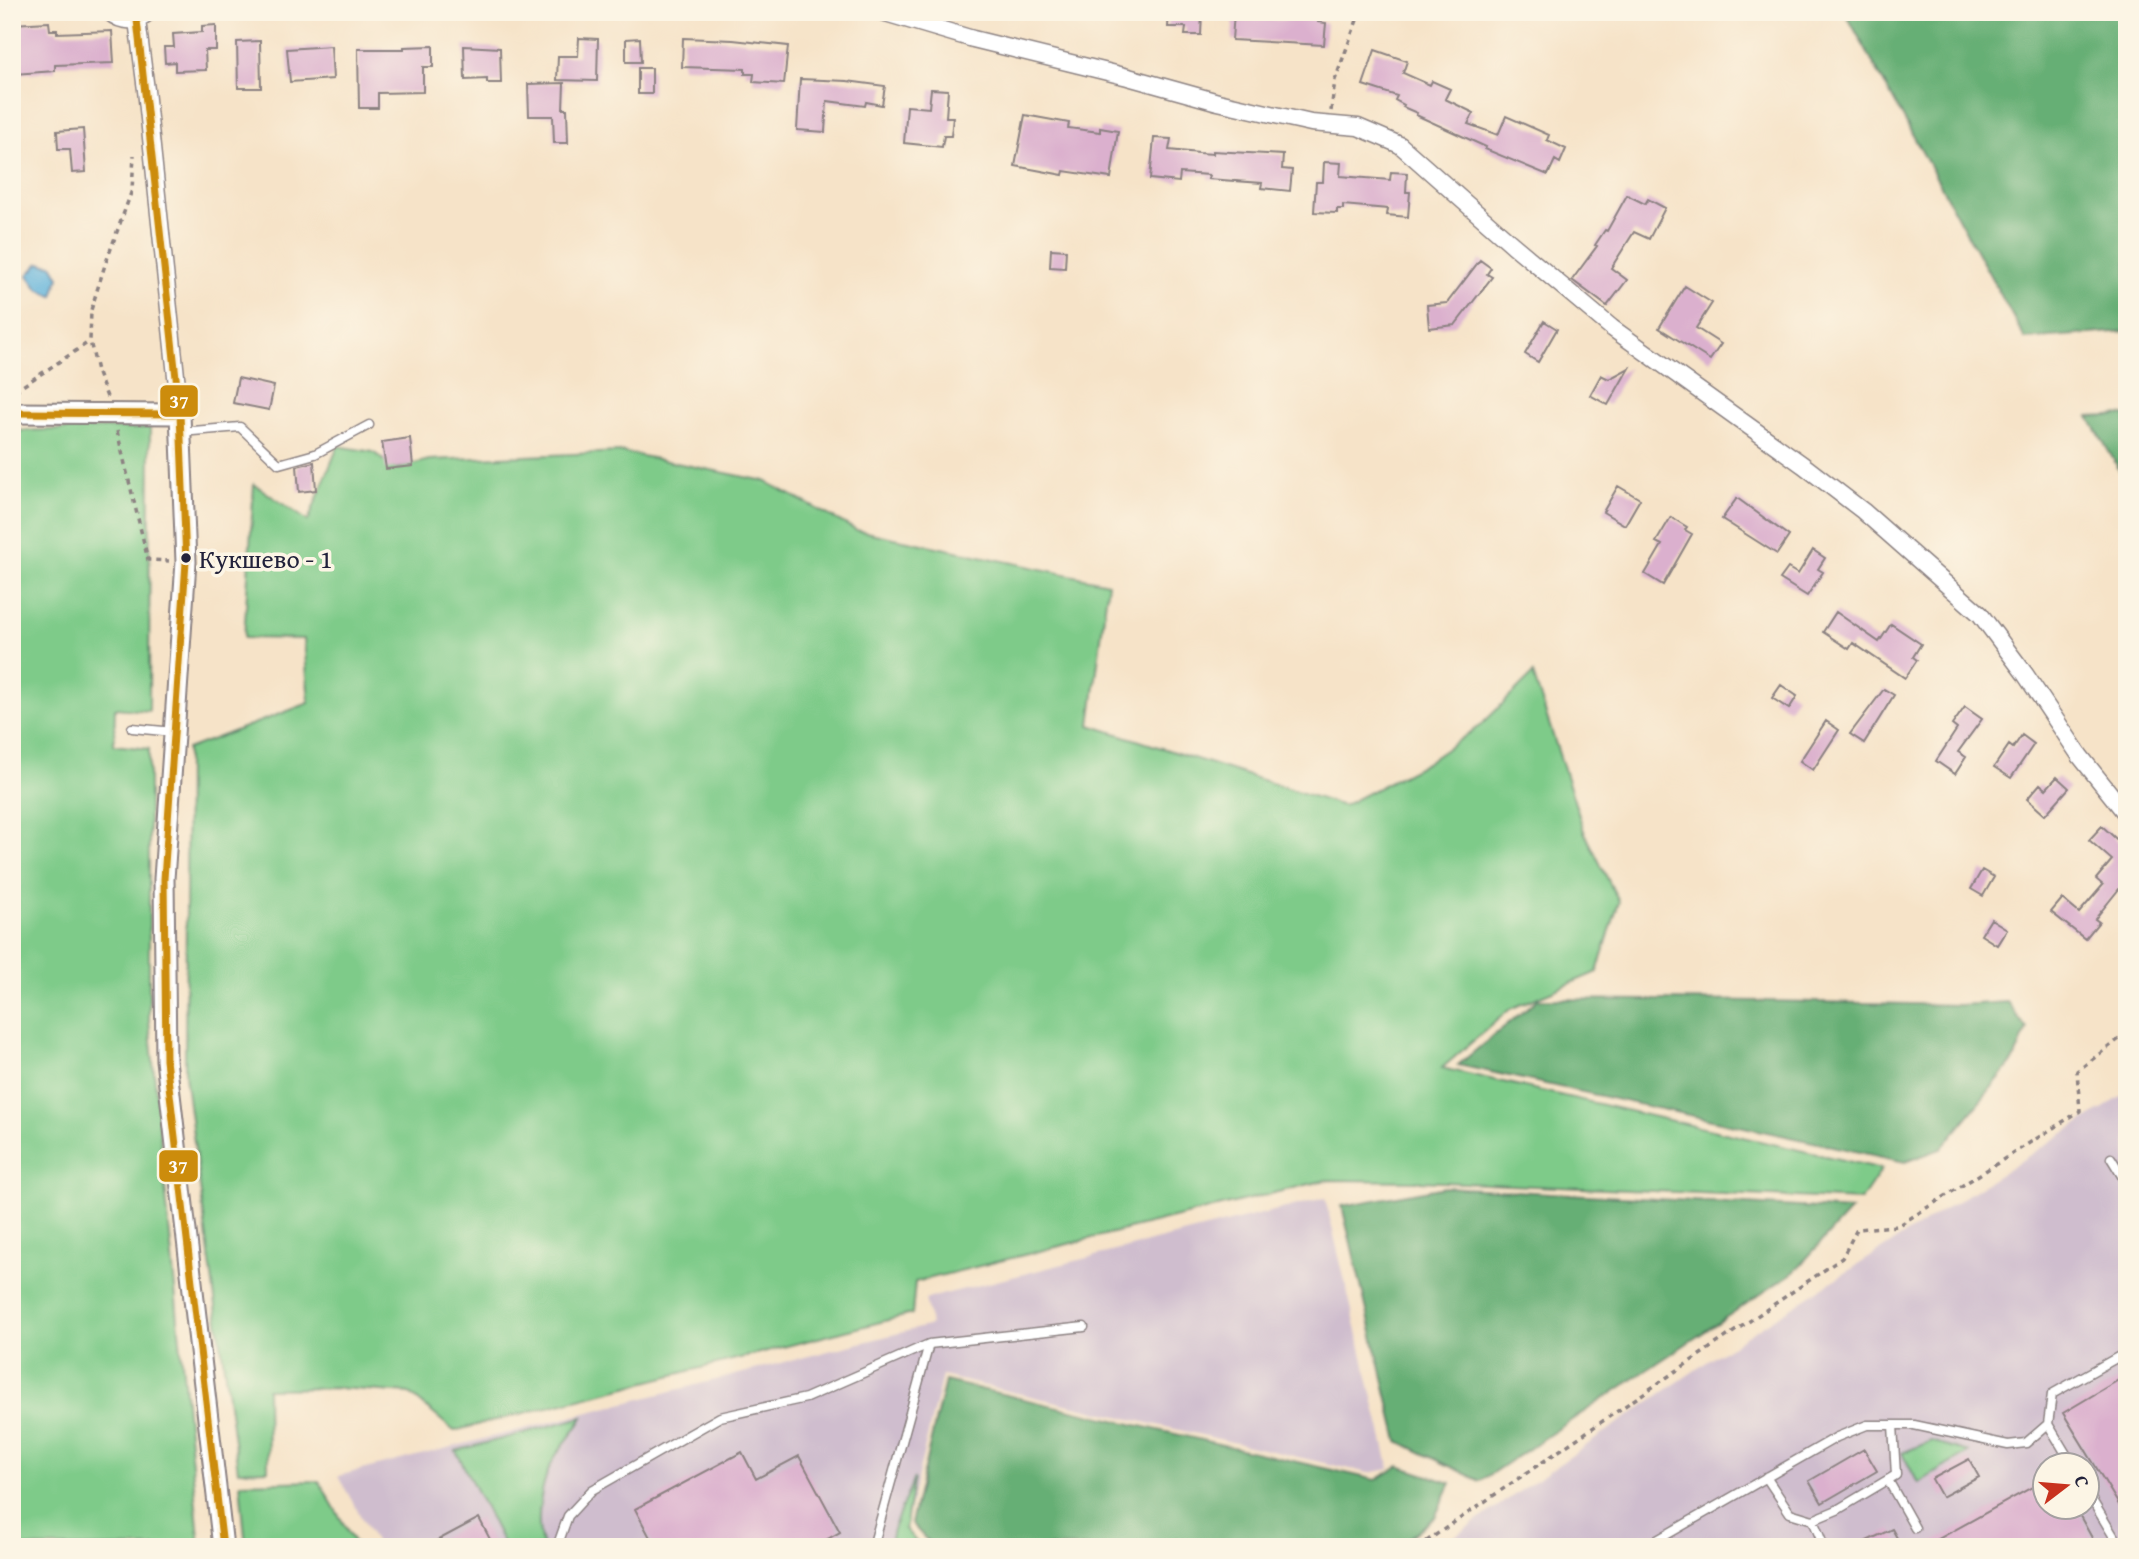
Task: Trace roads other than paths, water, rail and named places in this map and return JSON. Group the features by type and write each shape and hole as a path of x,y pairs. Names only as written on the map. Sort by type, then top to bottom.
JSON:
{"street":[{"path":"109,12 126,21 143,16 146,90 180,423 186,562 164,879 166,1060 223,1547"},
{"path":"882,12 973,39 1218,102 1311,123 1358,127 1400,145 1612,328 1863,511 1980,614 2025,674 2080,756 2127,816"},
{"path":"12,413 180,423"}],"lane":[{"path":"180,423 240,427 279,464 315,454 369,425"},
{"path":"132,728 174,732"},
{"path":"2111,1158 2127,1185"},
{"path":"557,1547 568,1516 592,1490 720,1417 806,1398 929,1344 1084,1327"},
{"path":"873,1547 929,1344"},
{"path":"2063,1450 2048,1424 2052,1394 2127,1352"},
{"path":"1645,1547 1837,1437 1867,1425 1914,1425 2007,1445 2026,1443 2048,1424"},
{"path":"1766,1477 1790,1513 1813,1520 1837,1510 1896,1475 1894,1425"},
{"path":"1888,1480 1914,1528"},
{"path":"2100,1512 2120,1547"},
{"path":"1813,1520 1824,1547"}],"water":[{"path":"39,263 52,265 59,277 53,296 38,289 28,275"}],"place":[{"name":"Кукшево - 1","path":"186,558"}]}
